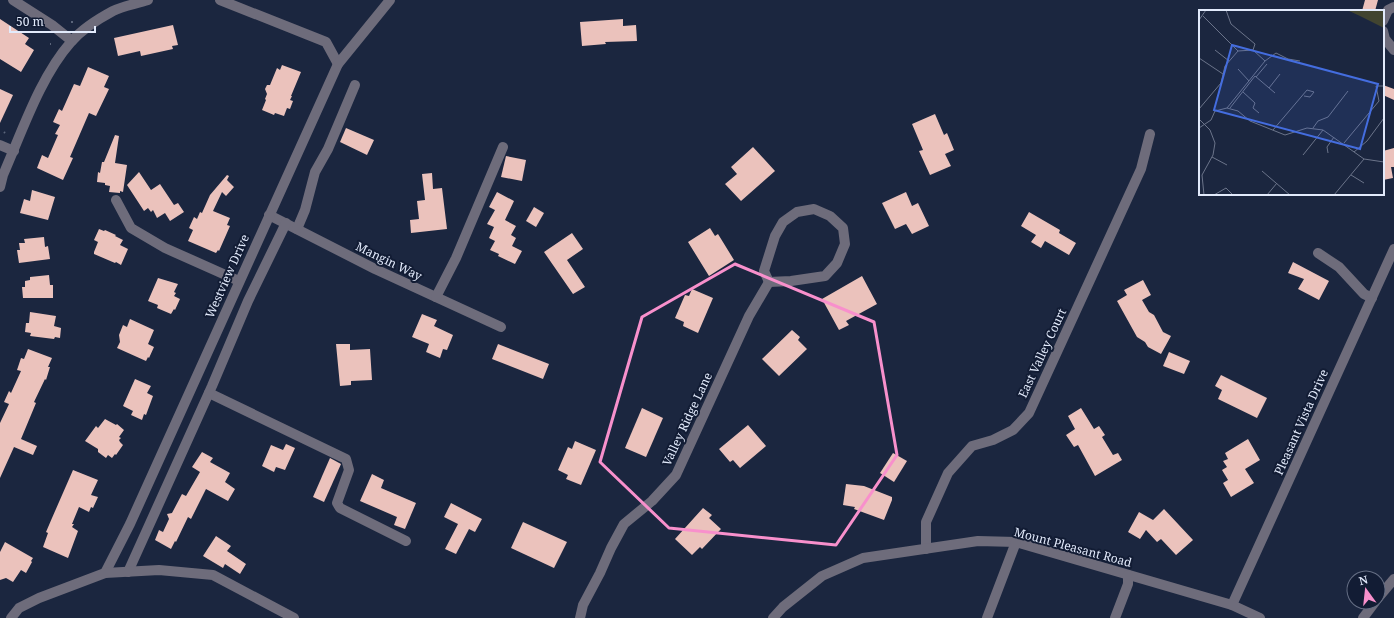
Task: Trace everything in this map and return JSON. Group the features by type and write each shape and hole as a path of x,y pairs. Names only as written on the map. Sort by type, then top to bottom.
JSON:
{"street":[{"path":"13,0 52,25 72,41"},
{"path":"0,186 40,91 58,59 72,41 92,23 114,11 148,0"},
{"path":"220,0 326,42 338,64"},
{"name":"Westview Drive","path":"105,573 130,524 338,64 390,0"},
{"path":"1384,19 1388,10 1394,7"},
{"path":"1384,35 1394,50"},
{"path":"297,229 305,210 315,172 328,149 355,85"},
{"name":"East Valley Court","path":"926,549 926,522 948,474 972,446 993,440 1013,430 1029,413 1141,168 1150,134"},
{"path":"0,145 14,151"},
{"path":"436,297 456,258 503,147"},
{"path":"116,200 131,228 165,248 239,281"},
{"path":"814,209 830,216 843,228 845,244 837,263 825,276 791,281 769,282 764,271 775,236 782,222 797,212 814,209"},
{"name":"Mangin Way","path":"269,215 375,270 501,327"},
{"path":"128,572 209,393 248,301 286,223"},
{"name":"Pleasant Vista Drive","path":"1232,605 1394,249"},
{"path":"1318,253 1339,267 1364,294 1372,298"},
{"name":"Valley Ridge Lane","path":"580,618 583,605 624,524 652,501 676,475 749,316 769,282"},
{"path":"209,393 346,459 349,470 337,503 340,508 406,541"},
{"name":"Mount Pleasant Road","path":"773,618 783,607 822,576 863,558 978,541 1016,542 1232,605 1260,618"},
{"path":"987,618 1016,542"},
{"path":"11,618 19,608 39,598 105,573 159,570 212,575 294,618"},
{"path":"1115,618 1128,584 1128,574"},
{"path":"1386,588 1394,579"}],"highlighted area":[{"path":"735,264 874,322 897,455 836,545 669,528 600,462 642,317"}],"building":[{"path":"1365,0 1378,0 1375,10 1362,10"},
{"path":"0,19 29,38 25,44 34,50 21,72 0,59"},
{"path":"623,19 623,26 636,25 637,41 605,42 606,44 582,46 580,22"},
{"path":"173,25 178,45 172,46 173,49 141,56 140,51 118,56 114,38"},
{"path":"282,65 301,72 291,96 290,100 293,101 290,109 287,108 284,116 275,113 274,115 262,110 267,94 265,89 267,85 270,85 277,68 280,70"},
{"path":"88,67 109,76 104,87 109,89 96,116 89,113 70,157 73,158 63,180 37,168 42,155 48,158 58,135 55,134 60,125 53,122 59,109 62,111 74,84 80,86"},
{"path":"1384,85 1394,89 1394,100 1384,95"},
{"path":"0,89 13,95 0,123"},
{"path":"935,114 944,135 947,133 954,150 945,154 951,166 930,175 919,151 923,150 912,124"},
{"path":"346,128 374,140 367,155 340,142"},
{"path":"115,135 119,136 115,163 127,165 123,192 120,191 120,193 109,192 110,186 105,185 105,183 97,182 98,172 100,173 102,162 104,162"},
{"path":"753,147 775,171 741,201 725,184 737,174 731,167"},
{"path":"1394,148 1394,167 1391,167 1393,178 1384,180 1384,151"},
{"path":"506,156 526,160 522,181 501,177"},
{"path":"139,172 151,190 160,184 174,205 178,203 184,212 170,221 165,213 157,218 153,210 151,212 148,208 144,211 127,185"},
{"path":"432,173 433,189 442,188 447,229 411,233 410,220 419,219 417,201 425,200 422,174"},
{"path":"227,175 229,176 227,180 234,187 226,196 222,192 213,211 230,218 227,225 230,226 219,251 218,250 216,253 188,241 193,230 189,228 194,217 197,219 200,212 202,213 210,195"},
{"path":"32,190 55,197 48,220 20,213 24,199 30,201"},
{"path":"497,192 514,201 505,220 516,226 511,235 516,238 512,246 522,251 515,264 498,256 499,254 490,250 495,241 489,238 494,227 487,224 495,210 489,207"},
{"path":"906,192 912,206 918,203 929,226 912,234 906,224 895,229 882,203"},
{"path":"534,207 544,213 536,227 526,221"},
{"path":"1029,212 1060,230 1059,233 1076,243 1069,255 1045,241 1041,248 1031,242 1036,235 1021,226"},
{"path":"710,228 715,236 718,234 734,260 709,276 688,242"},
{"path":"99,229 116,235 115,236 123,240 120,245 128,249 121,265 94,254 98,242 94,240"},
{"path":"572,233 583,249 567,260 585,287 573,294 544,252"},
{"path":"44,237 45,247 48,246 50,259 19,263 17,250 20,250 19,243 25,243 24,239"},
{"path":"1293,262 1329,281 1319,300 1298,289 1304,279 1288,273"},
{"path":"49,275 50,285 53,285 53,298 23,298 22,287 25,287 25,281 30,280 30,277"},
{"path":"862,276 877,304 846,321 849,325 839,330 822,299"},
{"path":"158,278 178,284 174,292 176,293 174,296 180,299 175,310 174,309 171,314 157,308 158,305 148,301"},
{"path":"1143,280 1151,295 1142,300 1149,312 1154,315 1163,332 1171,336 1161,354 1148,347 1145,342 1137,337 1117,301 1127,295 1124,290"},
{"path":"692,289 713,298 698,333 683,326 684,322 675,318 685,295 689,296"},
{"path":"30,312 56,316 54,326 61,328 60,338 55,337 54,339 30,336 31,333 25,332 26,323 29,323"},
{"path":"422,314 437,320 434,326 453,335 447,350 443,349 440,358 426,352 429,344 412,337"},
{"path":"130,319 154,330 148,344 154,347 146,361 117,348 120,342 119,335 123,325 127,327"},
{"path":"792,330 800,337 798,340 807,349 779,376 762,359"},
{"path":"336,344 350,344 350,350 370,349 372,380 351,381 351,385 340,386"},
{"path":"498,344 549,364 543,379 492,359"},
{"path":"28,349 52,358 48,367 50,367 46,380 45,379 34,402 36,403 21,439 37,446 33,455 14,447 0,478 0,423 9,404 4,402 9,391 11,393 21,371 17,370 21,358 24,359"},
{"path":"1169,352 1190,361 1184,374 1163,366"},
{"path":"1221,375 1267,398 1257,418 1218,399 1222,390 1215,386"},
{"path":"135,379 151,386 147,393 153,396 146,415 144,414 142,420 131,415 133,411 123,406"},
{"path":"642,408 663,418 646,457 625,448"},
{"path":"1081,408 1094,429 1099,426 1105,435 1102,437 1113,455 1118,453 1122,460 1095,476 1078,445 1074,447 1066,435 1075,429 1068,416"},
{"path":"105,419 116,425 117,424 124,430 119,437 121,438 119,440 120,442 123,445 112,458 108,455 106,458 98,452 98,449 85,441 96,426 98,428"},
{"path":"748,425 766,446 740,468 733,460 730,462 719,449"},
{"path":"1248,439 1260,460 1245,469 1254,483 1231,497 1223,483 1228,480 1222,470 1227,467 1223,461 1228,459 1225,453"},
{"path":"575,441 596,450 581,485 566,479 568,475 558,470 568,447 572,449"},
{"path":"286,444 295,448 285,470 276,467 274,472 262,466 271,445 283,450"},
{"path":"202,452 213,458 210,462 230,473 225,482 235,489 228,501 206,489 191,519 188,517 171,549 155,540 159,530 163,532 169,519 167,514 172,513 182,494 186,496 200,472 192,467"},
{"path":"893,453 907,461 894,482 880,473"},
{"path":"330,458 341,464 324,502 313,497"},
{"path":"73,470 98,480 91,495 98,497 93,508 91,507 89,512 79,507 72,524 74,524 72,527 78,531 68,558 43,547 48,533 46,532"},
{"path":"372,474 384,480 381,488 416,503 405,529 394,525 397,517 360,501"},
{"path":"846,484 864,486 892,497 884,520 854,509 855,507 843,505"},
{"path":"451,503 482,519 475,532 469,529 456,554 445,549 458,524 444,517"},
{"path":"703,508 712,515 709,518 721,529 702,549 700,547 692,555 675,539"},
{"path":"1164,509 1193,540 1176,555 1161,539 1157,542 1146,530 1140,539 1128,532 1139,512 1153,520"},
{"path":"523,522 567,542 554,568 511,548"},
{"path":"216,536 231,546 227,551 246,564 240,574 225,564 223,568 203,556"},
{"path":"5,542 33,558 26,573 21,570 13,582 6,578 0,580 0,552"}]}
